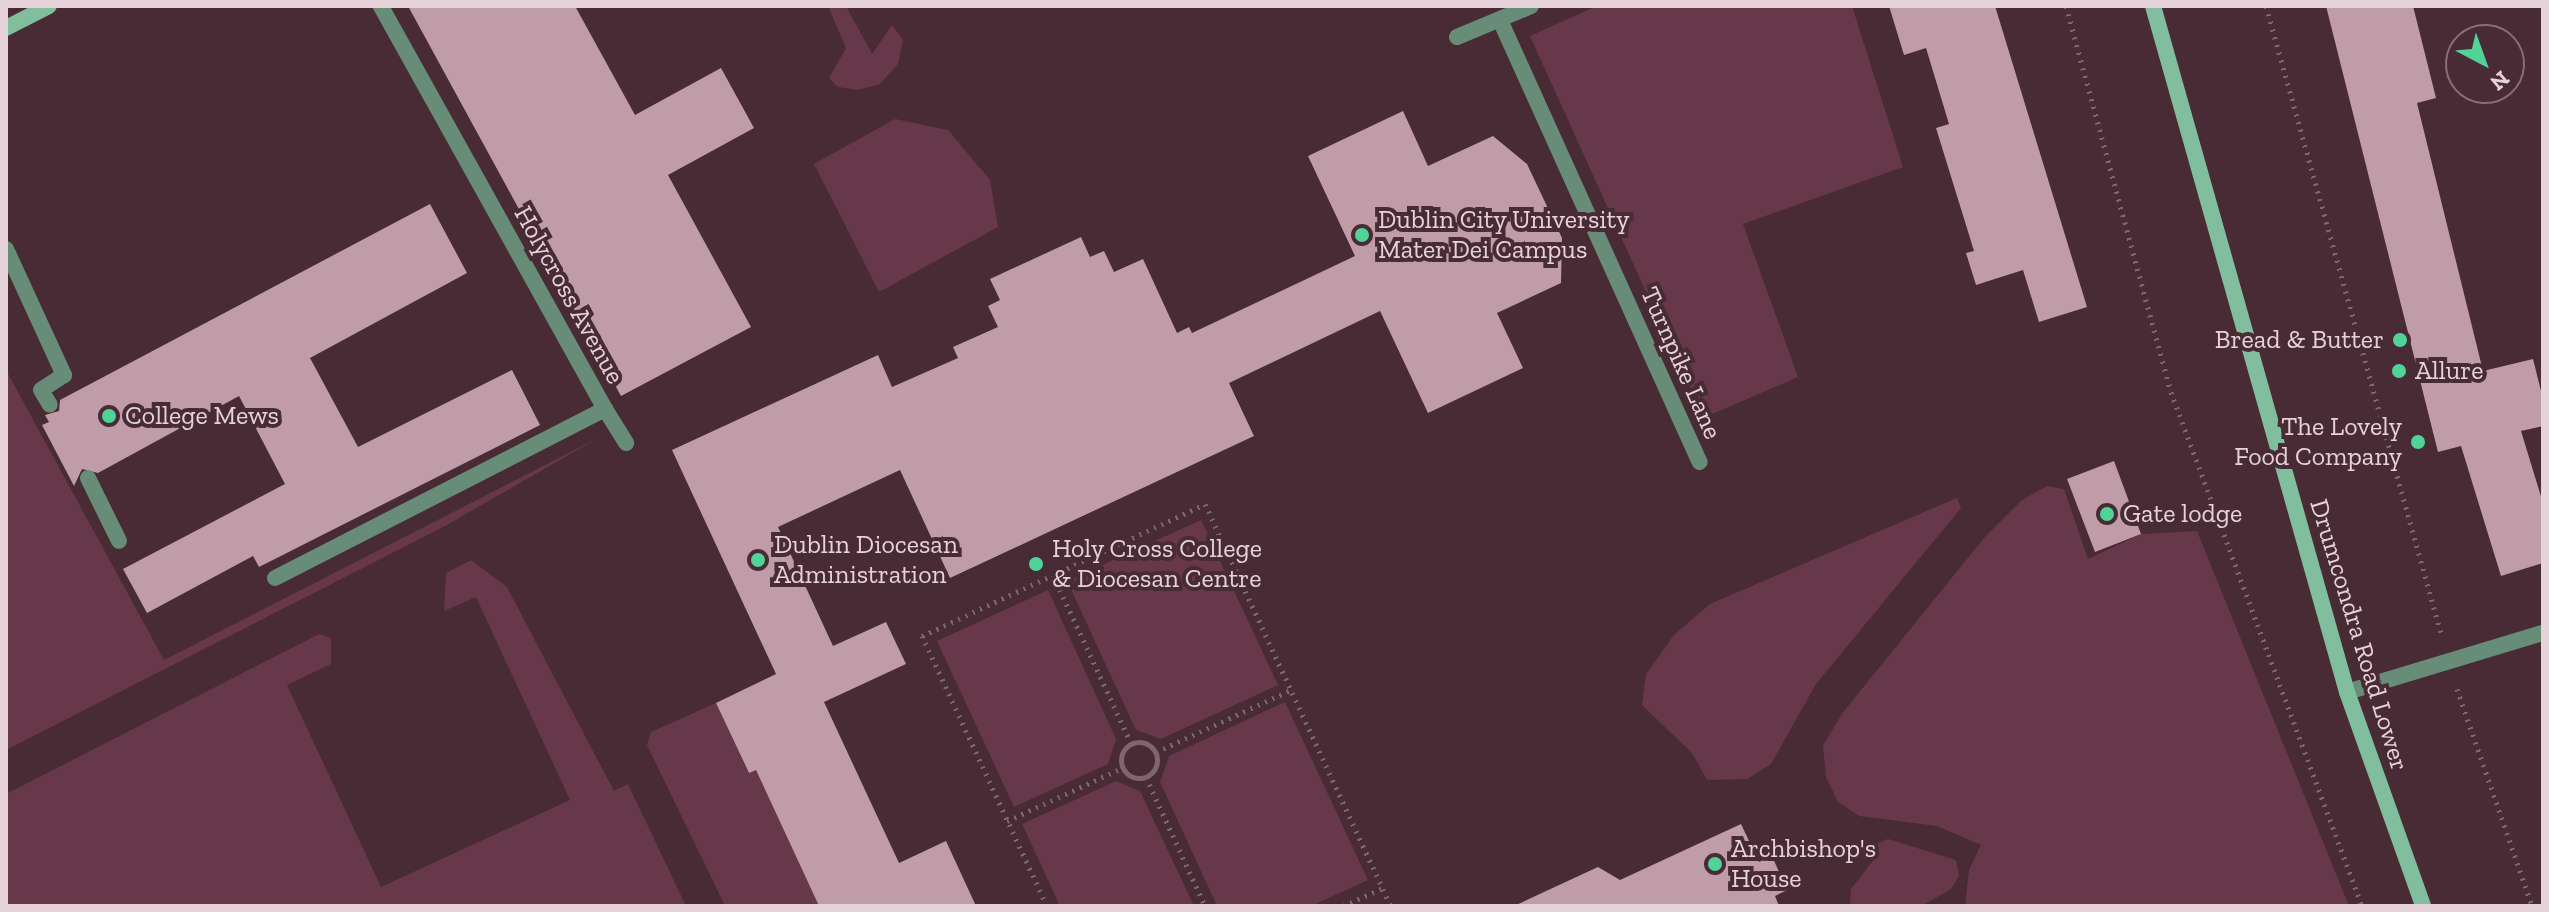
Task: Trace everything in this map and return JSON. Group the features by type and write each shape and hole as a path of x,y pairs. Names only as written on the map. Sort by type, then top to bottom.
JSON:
{"main road":[{"path":"6,28 49,6"},
{"name":"Drumcondra Road Lower","path":"2153,6 2347,692 2423,906"}],"street":[{"name":"Holycross Avenue","path":"275,578 605,409 381,6"},
{"path":"1457,37 1531,6"},
{"name":"Turnpike Lane","path":"1500,20 1700,462"},
{"path":"6,249 64,375 41,390 50,405"},
{"path":"605,409 626,443"},
{"path":"88,478 119,541"},
{"path":"2347,692 2449,664 2543,633"}],"path":[{"path":"2066,6 2171,392 2362,906"},
{"path":"2266,6 2449,664 2532,906"},
{"path":"1047,906 922,636 1205,504 1391,906"},
{"path":"1053,575 1131,743"},
{"path":"1156,752 1291,690"},
{"path":"1145,742 1156,752 1156,766 1146,777 1132,777 1122,768 1121,753 1131,743 1145,742"},
{"path":"1007,821 1122,768"},
{"path":"1146,777 1205,906"},
{"path":"1343,906 1383,888"}],"shaded area":[{"path":"828,6 846,6 872,54 892,25 903,40 898,64 880,84 858,90 838,87 829,78 846,48"},
{"path":"1597,6 1852,6 1903,167 1743,224 1798,377 1703,418 1530,36"},
{"path":"895,119 948,130 990,180 998,227 879,292 814,164"},
{"path":"6,370 164,660 600,437 445,526 6,750"},
{"path":"2047,486 2064,489 2088,559 2141,534 2197,531 2349,906 1965,906 1969,870 1981,845 1937,826 1859,816 1838,802 1826,777 1823,745 1844,711 1984,538 2022,500"},
{"path":"1957,498 1961,508 1816,684 1771,764 1747,779 1707,780 1692,753 1642,705 1646,674 1674,635 1710,604"},
{"path":"1201,520 1278,685 1161,739 1136,730 1067,581"},
{"path":"471,560 507,587 614,791 628,784 686,906 6,906 6,794 319,634 331,638 331,664 287,685 381,887 570,800 476,597 444,611 446,573"},
{"path":"1048,590 1116,739 1108,764 1014,807 937,641"},
{"path":"1285,702 1368,880 1311,906 1217,906 1160,782 1169,756"},
{"path":"716,703 748,772 756,770 819,906 725,906 647,745 651,732"},
{"path":"1116,781 1140,791 1194,906 1060,906 1022,824"},
{"path":"1888,839 1956,860 1959,876 1951,889 1921,906 1850,906 1851,889 1875,858 1876,844"}],"building":[{"path":"408,6 575,6 635,115 721,68 754,128 668,175 751,327 621,396"},
{"path":"1889,6 1995,6 2087,307 2039,322 2023,270 1976,285 1966,253 1974,251 1936,128 1949,124 1926,48 1904,55"},
{"path":"2326,6 2413,6 2436,98 2417,103 2483,371 2533,359 2543,399 2543,426 2521,431 2543,503 2543,563 2501,576 2461,446 2438,452"},
{"name":"Dublin Diocesan Administration","path":"1403,111 1428,166 1493,136 1527,164 1562,238 1561,283 1497,313 1523,368 1428,413 1380,311 1229,383 1254,436 950,578 900,470 778,527 833,646 886,622 906,664 824,702 899,863 946,841 976,906 819,906 756,770 749,773 716,703 776,674 672,450 878,355 892,387 958,358 953,347 998,327 988,306 1000,300 990,279 1081,237 1090,257 1104,251 1114,272 1143,259 1177,333 1189,327 1192,333 1355,256 1308,156"},
{"path":"430,204 467,273 310,358 358,447 512,370 540,425 259,567 253,556 147,613 123,569 285,484 239,396 98,473 82,469 74,486 42,425 49,422 45,415 59,411 60,400"},
{"name":"Gate lodge","path":"2114,461 2141,534 2095,552 2067,479"},
{"name":"Archbishop's House","path":"1741,824 1759,862 1772,856 1787,890 1775,896 1779,906 1514,906 1598,867 1620,880"}],"place":[{"name":"Dublin City University Mater Dei Campus","path":"1362,235"},
{"name":"Bread & Butter","path":"2400,340"},
{"name":"Allure","path":"2399,371"},
{"name":"College Mews","path":"109,416"},
{"name":"The Lovely Food Company","path":"2418,442"},
{"name":"Gate lodge","path":"2107,514"},
{"name":"Dublin Diocesan Administration","path":"758,560"},
{"name":"Holy Cross College & Diocesan Centre","path":"1036,564"},
{"name":"Archbishop's House","path":"1715,864"}]}
